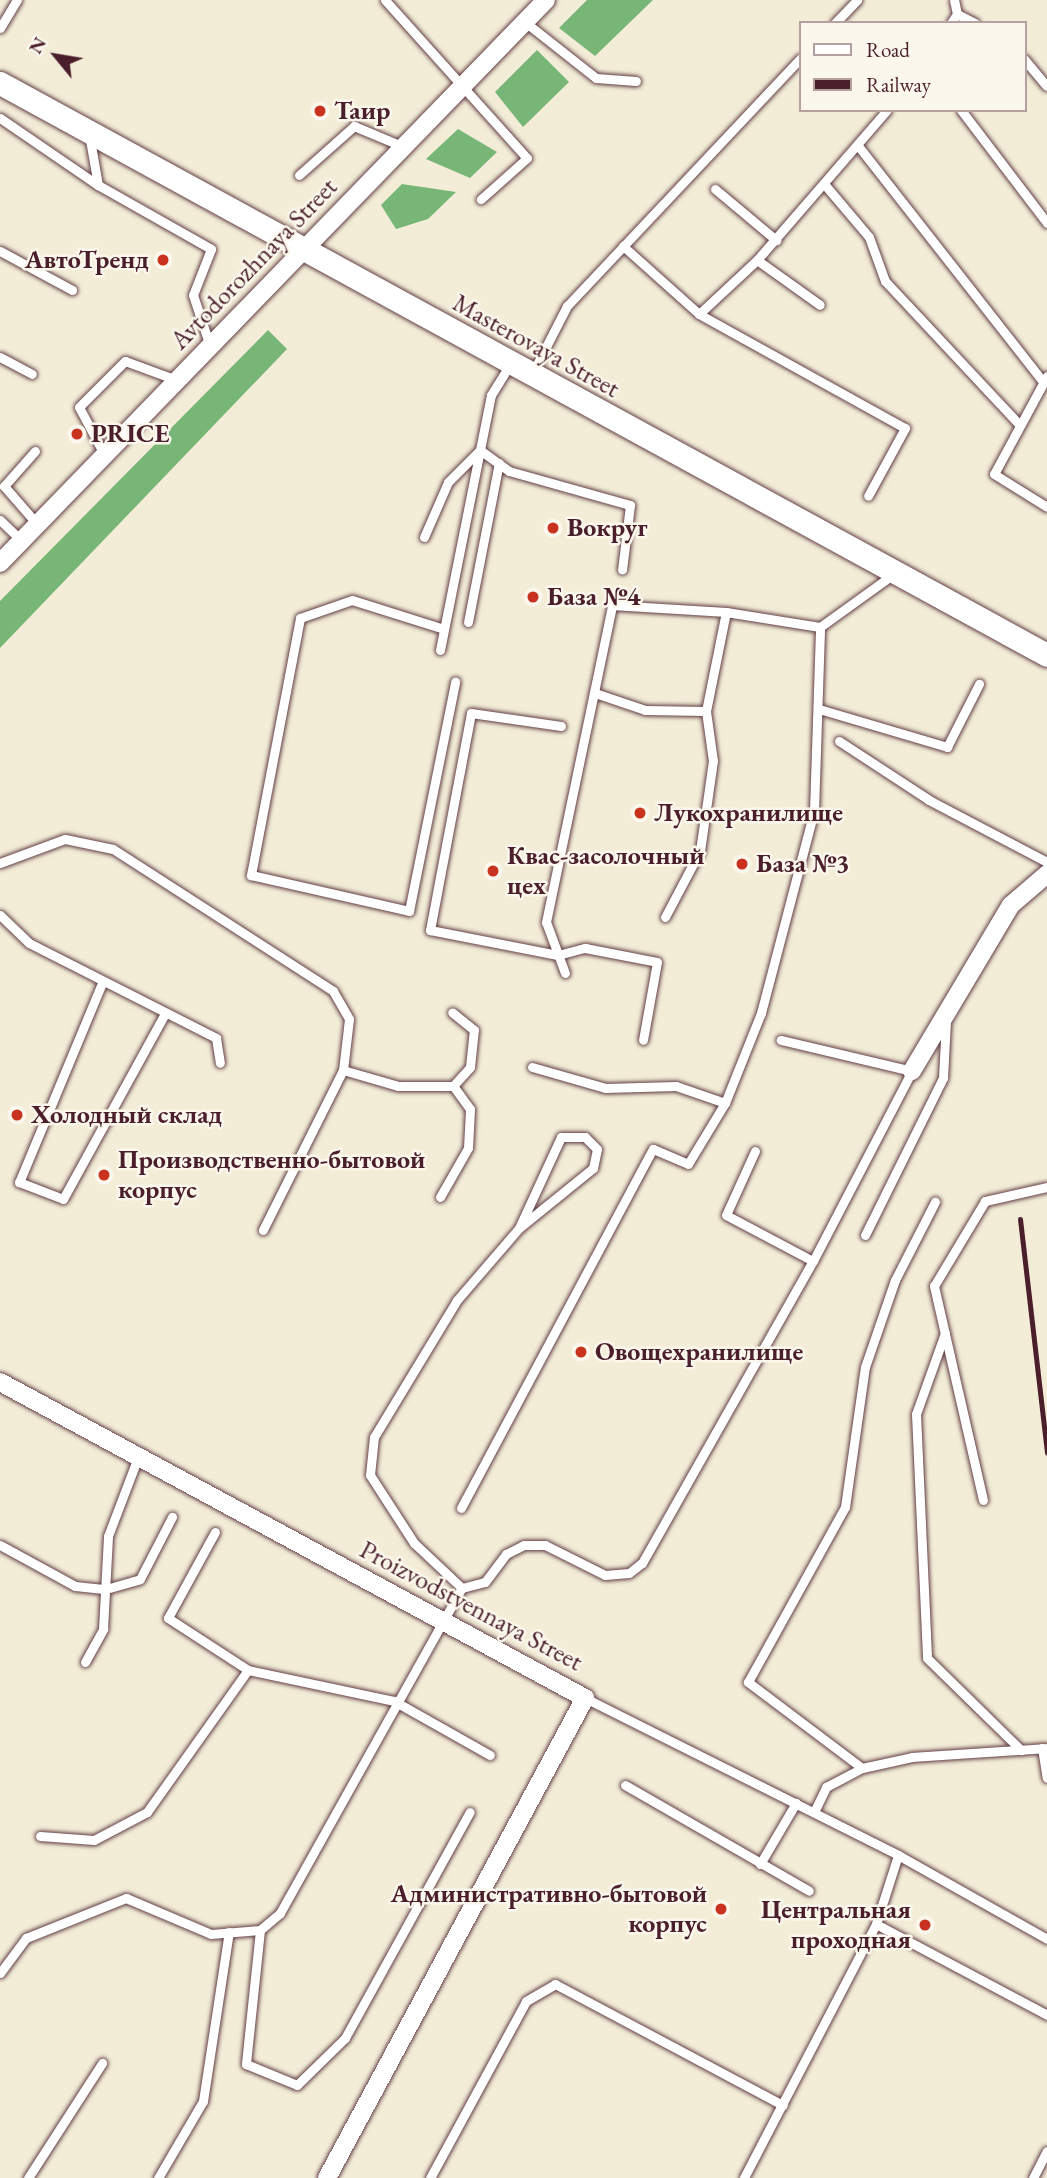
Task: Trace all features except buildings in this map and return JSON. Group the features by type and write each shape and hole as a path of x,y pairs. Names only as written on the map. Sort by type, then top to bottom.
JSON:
{"main road":[{"name":"Masterovaya Street","path":"0,83 301,251 1047,655"}],"street":[{"name":"Avtodorozhnaya Street","path":"0,563 546,0"},
{"path":"912,1071 946,1020 1011,905 1047,874"},
{"name":"Proizvodstvennaya Street","path":"0,1382 585,1698 327,2178"}],"lane":[{"path":"0,29 17,0"},
{"path":"385,0 527,158 481,199"},
{"path":"837,21 857,0"},
{"path":"952,21 957,14 954,0"},
{"path":"957,14 971,21"},
{"path":"525,22 596,78 636,81"},
{"path":"532,376 567,306 799,61"},
{"path":"1026,61 1047,86"},
{"path":"699,314 776,240 859,147 885,112"},
{"path":"963,112 1047,223"},
{"path":"0,118 98,185 211,249 193,295 211,347"},
{"path":"299,175 354,126 404,147"},
{"path":"89,132 98,185"},
{"path":"859,147 1045,379 1018,423 994,474 1047,507"},
{"path":"825,185 869,237 885,281 1018,423"},
{"path":"715,189 776,240"},
{"path":"623,246 699,314 905,428 868,496"},
{"path":"0,251 72,290"},
{"path":"757,260 820,305"},
{"path":"0,357 32,374"},
{"path":"105,456 79,407 125,361 179,381"},
{"path":"440,650 491,395 510,365"},
{"path":"480,450 499,463 630,505 622,570"},
{"path":"424,537 447,482 480,450"},
{"path":"35,451 4,486 38,525"},
{"path":"468,622 499,463"},
{"path":"0,520 22,541"},
{"path":"565,973 546,922 612,605 726,612 820,627 895,573"},
{"path":"444,629 352,600 300,618 251,875 409,911 455,682"},
{"path":"665,917 700,850 713,761 706,711 726,612"},
{"path":"461,1508 653,1149 688,1164 725,1102 761,1013 814,811 820,627"},
{"path":"819,709 947,747 979,684"},
{"path":"595,693 645,710 706,711"},
{"path":"561,726 471,713 429,930 558,956 584,948 657,962 643,1040"},
{"path":"839,741 929,800 1047,862"},
{"path":"0,863 65,839 113,849 333,991 349,1019 343,1070 263,1230"},
{"path":"0,915 29,943 102,983 216,1038 220,1063"},
{"path":"102,983 19,1182 63,1199 164,1014"},
{"path":"343,1070 398,1086 453,1086 470,1067 474,1030 452,1012"},
{"path":"866,1234 943,1078 946,1020"},
{"path":"0,1973 26,1938 126,1899 211,1934 260,1930 280,1913 394,1701 463,1588 485,1582 506,1554 524,1545 545,1545 605,1575 629,1573 642,1563 813,1261 912,1071 781,1040"},
{"path":"532,1067 605,1088 676,1086 725,1102"},
{"path":"440,1198 468,1148 470,1109 453,1086"},
{"path":"463,1588 414,1543 370,1475 374,1437 457,1300 519,1228 593,1168 597,1149 585,1137 561,1138 519,1228"},
{"path":"755,1151 726,1215 813,1261"},
{"path":"983,1500 934,1286 985,1201 1047,1187"},
{"path":"862,1768 748,1682 845,1507 864,1367 895,1280 935,1202"},
{"path":"945,1333 916,1414 927,1658 1021,1750"},
{"path":"85,1662 103,1629 108,1536 138,1457"},
{"path":"0,1545 75,1586 106,1589 140,1579 173,1517"},
{"path":"215,1532 168,1618 248,1670 394,1701 490,1755"},
{"path":"40,1836 94,1840 147,1812 248,1670"},
{"path":"585,1698 898,1855 1047,1939"},
{"path":"814,1812 826,1787 862,1768 912,1757 1044,1748 1047,1778"},
{"path":"625,1785 809,1891"},
{"path":"760,1864 796,1803"},
{"path":"260,1930 246,2064 297,2085 345,2038 470,1812"},
{"path":"744,2178 876,1924 898,1855"},
{"path":"876,1924 1047,2015"},
{"path":"158,2178 203,2101 229,1932"},
{"path":"430,2178 526,2001 555,1984 783,2105"},
{"path":"28,2178 102,2063"},
{"path":"1033,2178 1047,2151"}],"green space":[{"path":"587,0 653,0 595,56 559,28"},
{"path":"537,50 569,82 523,127 495,92"},
{"path":"458,129 497,152 470,178 426,159"},
{"path":"402,184 456,192 428,219 396,229 381,205"},
{"path":"268,330 287,349 0,648 0,601"}],"railway":[{"path":"1020,1219 1047,1452"}],"place":[{"name":"Таир","path":"320,111"},
{"name":"АвтоТренд","path":"163,260"},
{"name":"PRICE","path":"77,434"},
{"name":"Вокруг","path":"553,528"},
{"name":"База №4","path":"533,597"},
{"name":"Лукохранилище","path":"640,813"},
{"name":"База №3","path":"742,864"},
{"name":"Квас-засолочный цех","path":"493,871"},
{"name":"Холодный склад","path":"17,1115"},
{"name":"Производственно-бытовой корпус","path":"104,1175"},
{"name":"Овощехранилище","path":"581,1352"},
{"name":"Административно-бытовой корпус","path":"721,1909"},
{"name":"Центральная проходная","path":"925,1925"}]}
